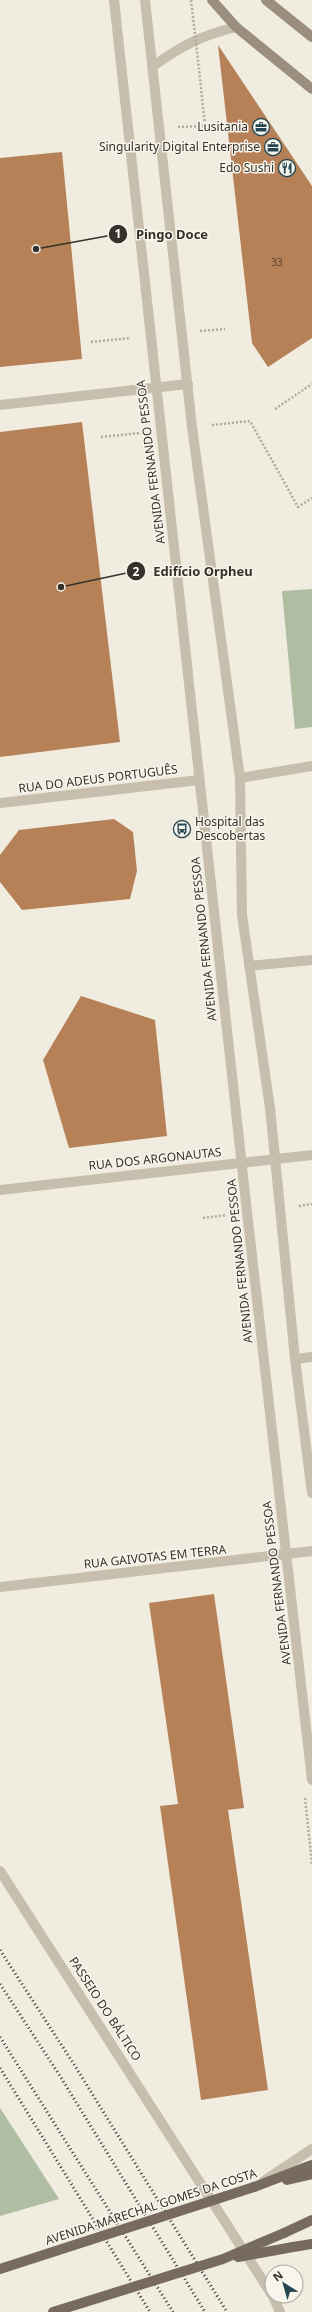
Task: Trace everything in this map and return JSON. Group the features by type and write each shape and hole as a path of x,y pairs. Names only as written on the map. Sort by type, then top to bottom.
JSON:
{"main road":[{"path":"212,0 236,27 312,89"},
{"path":"266,0 312,37"},
{"path":"254,2187 312,2165"},
{"name":"AVENIDA MARECHAL GOMES DA COSTA","path":"0,2269 254,2187 312,2174"},
{"path":"53,2312 222,2259 312,2220"},
{"path":"222,2259 312,2244"}],"street":[{"name":"AVENIDA FERNANDO PESSOA","path":"114,0 155,386 285,1555 293,1604 312,1780"},
{"path":"145,0 193,435 240,778 242,915 276,1159 295,1359 312,1493"},
{"path":"152,68 177,49 206,35 236,27"},
{"path":"0,405 155,386 188,384"},
{"path":"240,778 312,766"},
{"name":"RUA DO ADEUS PORTUGUÊS","path":"0,803 199,780"},
{"path":"249,966 312,960"},
{"name":"RUA DOS ARGONAUTAS","path":"0,1190 312,1155"},
{"path":"295,1359 312,1357"},
{"name":"RUA GAIVOTAS EM TERRA","path":"0,1587 312,1551"},
{"name":"PASSEIO DO BÁLTICO","path":"0,1871 189,2162 264,2282"},
{"path":"254,2187 312,2149"}],"path":[{"path":"158,128 204,126 191,0"},
{"path":"275,409 312,384"},
{"path":"269,456 298,507 312,498"}],"green space":[{"path":"312,589 312,727 295,729 282,591"},
{"path":"0,2108 59,2199 0,2216"}],"building":[{"path":"218,45 312,186 312,338 268,367 252,343"},
{"path":"62,152 82,359 0,367 0,158"},
{"path":"82,422 120,742 0,757 0,432"},
{"path":"114,819 133,832 137,871 130,899 22,910 0,882 0,855 19,830"},
{"path":"81,996 155,1020 167,1136 69,1148 43,1060"},
{"path":"214,1594 244,1808 228,1810 268,2090 201,2100 160,1806 178,1804 149,1603"}],"railway":[{"path":"0,1950 75,2066 227,2312"},
{"path":"0,1984 60,2076 205,2312"},
{"path":"0,2037 173,2312"},
{"path":"0,2068 150,2312"}],"place":[{"name":"Lusitania","path":"261,127"},
{"name":"Singularity Digital Enterprise","path":"273,147"},
{"name":"Edo Sushi","path":"287,168"},
{"name":"Pingo Doce","path":"36,249"},
{"name":"Edifício Orpheu","path":"61,587"},
{"name":"Hospital das Descobertas","path":"182,829"}]}
